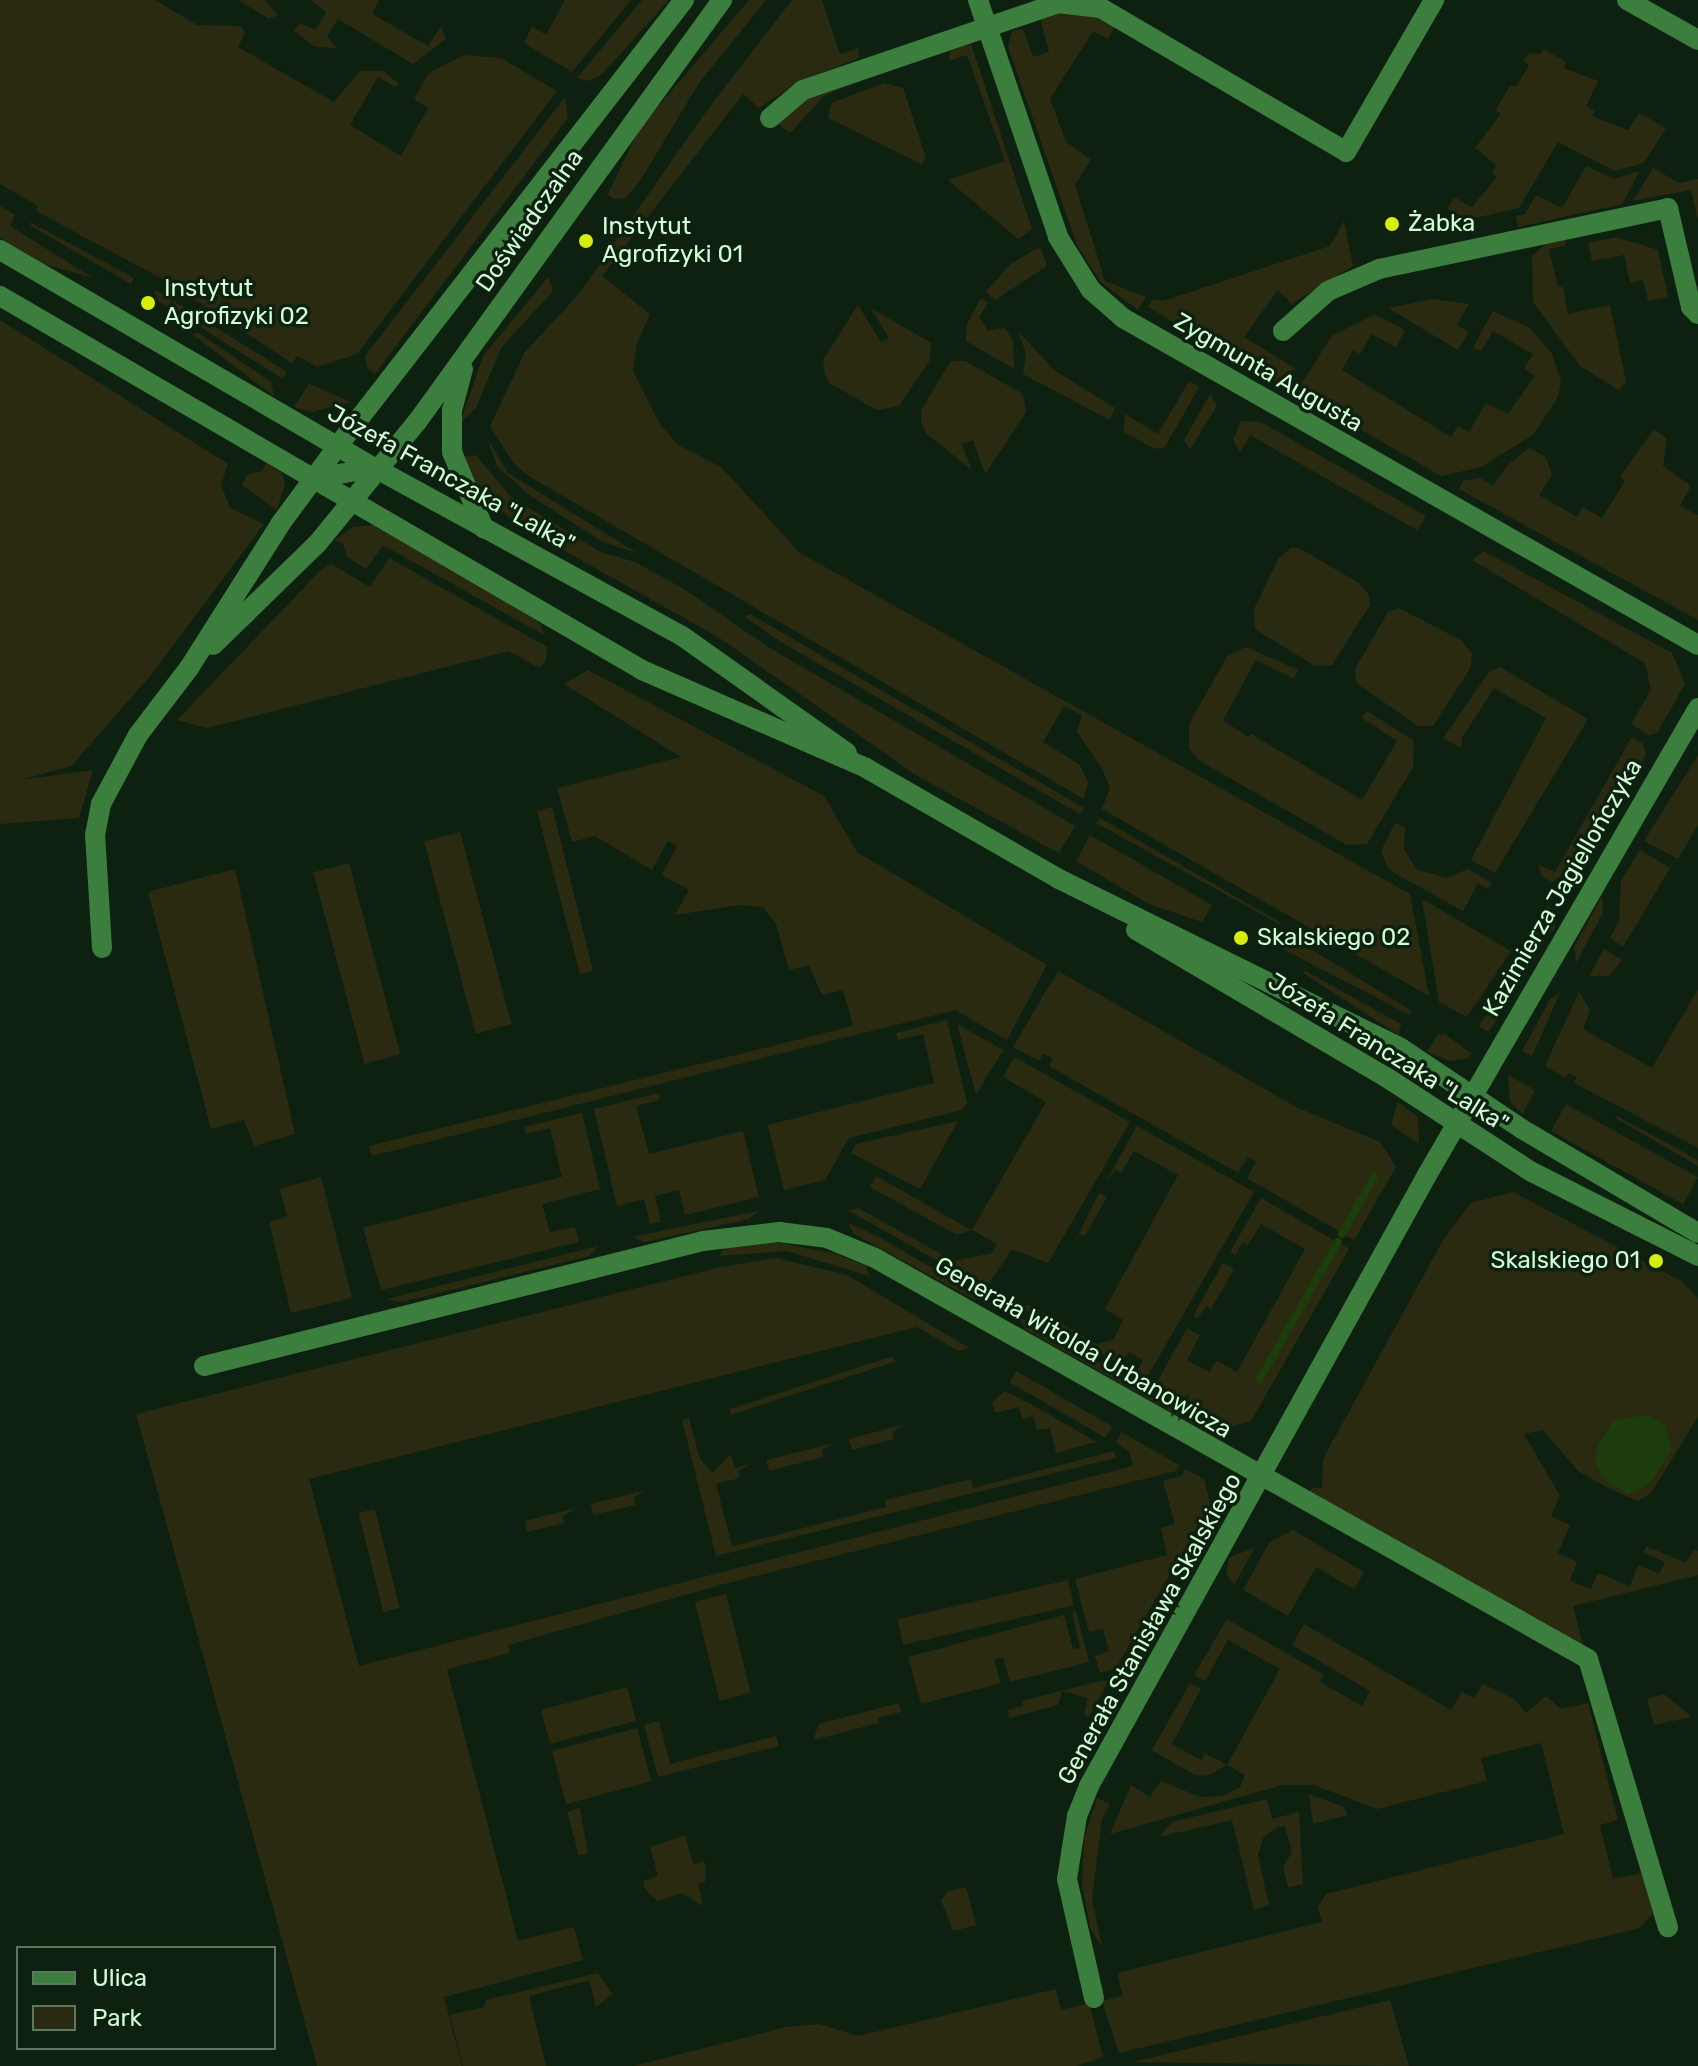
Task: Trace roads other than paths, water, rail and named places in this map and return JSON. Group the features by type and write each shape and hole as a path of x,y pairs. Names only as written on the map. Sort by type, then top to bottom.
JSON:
{"street":[{"name":"Doświadczalna","path":"189,668 337,447 684,0"},
{"name":"Doświadczalna","path":"189,668 317,544 352,501 470,351 722,0"},
{"name":"Zygmunta Augusta","path":"978,0 1058,237 1091,290 1123,318 1698,645"},
{"path":"770,118 803,90 1058,3 1101,8 1346,152 1434,0"},
{"path":"1627,0 1698,40"},
{"path":"1283,331 1328,291 1379,269 1668,208 1691,307 1698,314"},
{"name":"Józefa Franczaka \"Lalka\"","path":"0,250 337,447 682,636 866,768 1059,879 1532,1172 1698,1256"},
{"name":"Józefa Franczaka \"Lalka\"","path":"0,296 642,670 866,768"},
{"path":"470,351 455,390 450,431 462,485 484,529"},
{"path":"315,478 375,468"},
{"path":"102,948 94,861 101,804 138,735 189,668"},
{"name":"Kazimierza Jagiellończyka","path":"1473,1093 1698,708"},
{"name":"Józefa Franczaka \"Lalka\"","path":"1059,879 1401,1048 1473,1093 1522,1129 1698,1233"},
{"name":"Generała Stanisława Skalskiego","path":"1094,1998 1067,1879 1077,1816 1111,1742 1264,1478 1473,1093"},
{"name":"Generała Witolda Urbanowicza","path":"204,1366 703,1241 779,1232 827,1238 875,1258 1588,1659 1668,1927"}],"waterway":[{"path":"1342,1234 1374,1177"},
{"path":"1259,1380 1338,1242"}],"place":[{"name":"Żabka","path":"1392,224"},
{"name":"Instytut Agrofizyki 01","path":"586,241"},
{"name":"Instytut Agrofizyki 02","path":"148,303"},
{"name":"Skalskiego 02","path":"1241,938"},
{"name":"Skalskiego 01","path":"1656,1261"}]}
